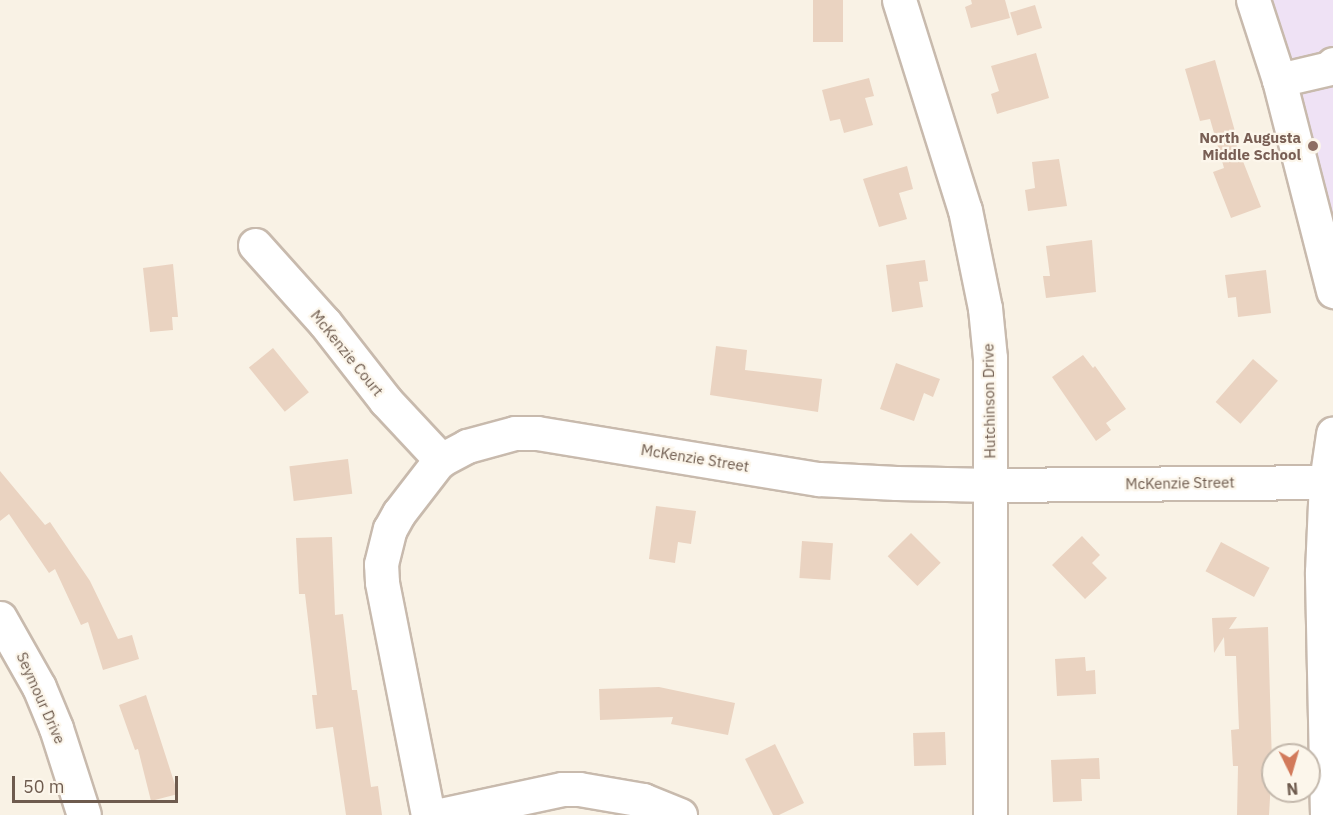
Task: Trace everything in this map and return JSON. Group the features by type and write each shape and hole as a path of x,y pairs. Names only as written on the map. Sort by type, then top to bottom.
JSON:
{"street":[{"name":"Hutchinson Drive","path":"899,0 965,210 976,259 990,358 990,815"},
{"path":"1253,0 1279,80 1333,291"},
{"path":"1279,80 1332,70"},
{"name":"McKenzie Court","path":"255,245 325,323 386,401 441,460"},
{"name":"McKenzie Street","path":"428,815 403,699 382,582 381,564 387,537 399,513 441,460 467,446 514,433 537,433 819,479 990,485 1329,482"},
{"path":"1327,815 1322,572 1333,434"},
{"name":"Seymour Drive","path":"0,618 18,647 52,718 84,815"},
{"path":"441,815 562,789 579,789 643,800 680,815"}],"shaded area":[{"name":"North Augusta Middle School","path":"1253,0 1333,0 1333,292"}],"building":[{"path":"813,0 843,0 843,42 813,42"},
{"path":"971,0 1005,0 1010,18 971,28 965,7 972,4"},
{"path":"1035,5 1042,28 1017,36 1010,13"},
{"path":"1036,53 1049,98 997,114 991,94 999,91 991,66"},
{"path":"1215,60 1236,135 1233,136 1261,207 1231,218 1213,172 1224,168 1210,119 1200,121 1185,69"},
{"path":"869,78 874,96 865,98 873,125 844,133 840,119 830,121 822,90"},
{"path":"1059,159 1067,206 1028,211 1025,190 1035,188 1032,162"},
{"path":"907,166 913,189 899,193 907,219 879,227 863,179"},
{"path":"1092,240 1096,292 1046,298 1043,276 1050,276 1046,246"},
{"path":"925,260 928,281 919,282 923,307 892,312 886,265"},
{"path":"173,264 178,317 172,317 173,330 150,332 143,268"},
{"path":"1266,270 1271,313 1238,317 1236,297 1228,298 1225,275"},
{"path":"716,346 747,350 745,370 822,379 818,412 710,395"},
{"path":"273,348 309,392 285,412 249,368"},
{"path":"1083,355 1093,368 1095,366 1126,409 1106,423 1111,430 1096,441 1052,377"},
{"path":"1253,359 1278,381 1241,424 1216,402"},
{"path":"896,363 940,379 933,397 924,393 914,421 880,409"},
{"path":"348,459 352,494 294,501 289,466"},
{"path":"0,471 45,525 50,522 90,581 118,639 132,635 139,659 103,670 88,622 81,625 55,569 49,573 9,514 0,521"},
{"path":"656,506 696,511 691,544 678,542 675,563 649,559"},
{"path":"911,533 941,563 917,586 888,556"},
{"path":"1082,536 1100,555 1092,563 1107,578 1085,599 1052,565"},
{"path":"332,537 335,615 343,614 352,690 357,690 371,787 378,786 382,815 346,815 333,727 316,729 312,695 317,695 305,594 299,594 296,538"},
{"path":"802,541 833,543 830,580 799,578"},
{"path":"1221,542 1270,568 1254,597 1206,571"},
{"path":"1237,617 1229,629 1268,627 1271,743 1261,743 1261,803 1270,803 1269,815 1237,815 1238,766 1233,766 1231,730 1239,729 1236,656 1225,656 1224,637 1214,653 1212,618"},
{"path":"1085,657 1086,671 1095,670 1096,694 1057,696 1055,659"},
{"path":"659,687 735,703 728,735 671,724 673,717 600,720 599,689"},
{"path":"146,695 178,794 151,801 138,749 135,750 119,705"},
{"path":"945,732 946,765 914,766 913,733"},
{"path":"775,744 804,803 779,815 773,815 745,759"},
{"path":"1099,758 1100,779 1081,779 1082,801 1053,802 1051,760"}],"place":[{"name":"North Augusta Middle School","path":"1313,146"}]}
